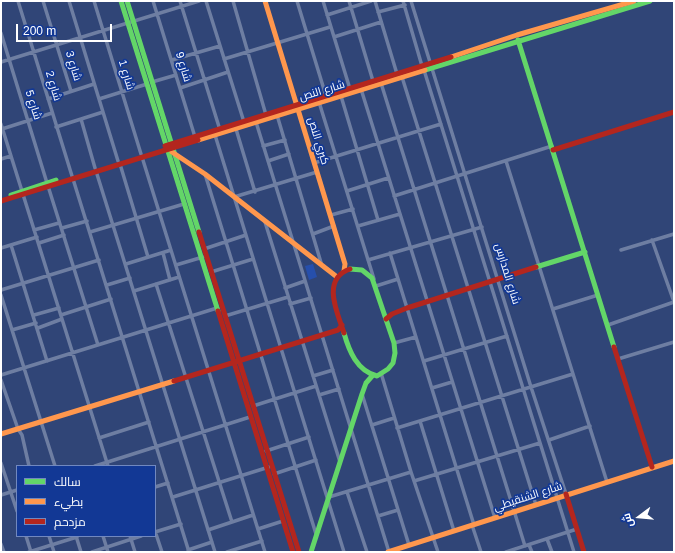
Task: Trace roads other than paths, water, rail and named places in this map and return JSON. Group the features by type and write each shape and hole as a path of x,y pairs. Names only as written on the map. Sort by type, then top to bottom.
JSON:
{"street":[{"name":"شارع 2","path":"18,1 56,127 87,221 173,497 188,551"},
{"name":"شارع 3","path":"43,1 71,91"},
{"path":"69,1 148,257"},
{"name":"شارع 1","path":"94,1 265,552"},
{"path":"121,1 131,22"},
{"path":"127,1 131,22 149,83 204,249 204,256 217,308 266,450 283,521 293,552"},
{"name":"شارع 9","path":"154,1 195,137"},
{"path":"180,1 220,131"},
{"path":"1,62 199,1"},
{"path":"206,1 244,122"},
{"path":"233,1 266,115"},
{"name":"كبري النص","path":"264,1 345,264"},
{"path":"297,1 326,96"},
{"path":"323,1 350,89"},
{"path":"349,1 374,81"},
{"path":"327,14 371,1"},
{"path":"375,1 397,74"},
{"name":"شارع المدارس","path":"411,1 584,552"},
{"name":"شارع النص","path":"1,201 119,162 170,149 215,135 220,131 266,115 341,96 517,35 634,1"},
{"name":"شارع النص","path":"431,65 650,1"},
{"path":"378,12 404,3"},
{"name":"شارع المدارس","path":"404,3 574,552"},
{"path":"334,37 381,22"},
{"path":"224,59 330,27"},
{"name":"شارع 5","path":"1,33 98,345"},
{"path":"518,40 652,467"},
{"path":"172,60 220,46"},
{"name":"شارع النص","path":"170,149 195,137 236,129 326,96 397,74 423,68"},
{"path":"180,88 228,72"},
{"path":"99,99 176,75"},
{"path":"402,76 536,505"},
{"path":"381,83 515,512 527,545 532,552"},
{"path":"48,99 94,84"},
{"path":"361,89 495,518"},
{"path":"341,96 378,220"},
{"path":"319,102 394,343 394,361 388,369 373,375 362,371"},
{"path":"56,127 103,112"},
{"path":"394,196 506,161 674,112"},
{"path":"2,129 52,113"},
{"path":"277,115 323,266"},
{"path":"80,119 215,552"},
{"path":"256,122 390,552"},
{"path":"1,124 107,464 156,446 250,417"},
{"path":"314,163 442,124"},
{"path":"236,129 255,192"},
{"path":"215,135 308,437 329,498 344,552"},
{"path":"264,146 285,140"},
{"path":"170,149 337,277"},
{"path":"170,149 184,204 211,272 250,417 269,467 274,474 299,552"},
{"path":"268,161 289,154"},
{"path":"1,159 11,156"},
{"path":"506,161 607,482"},
{"path":"234,198 317,172"},
{"path":"204,174 317,534"},
{"path":"347,191 388,178"},
{"name":"شارع النص","path":"1,198 23,193"},
{"path":"90,232 184,204"},
{"path":"331,215 353,209"},
{"path":"358,226 400,214"},
{"path":"62,228 87,221"},
{"path":"265,222 340,463"},
{"path":"34,230 60,223"},
{"path":"313,234 334,226"},
{"path":"368,260 482,227"},
{"path":"621,250 674,234"},
{"path":"39,243 64,235"},
{"path":"204,249 246,236"},
{"path":"1,248 37,237"},
{"path":"608,325 674,302 652,240"},
{"path":"11,245 47,361"},
{"path":"126,264 171,250"},
{"path":"386,319 392,314 407,308 585,252"},
{"path":"163,253 170,280"},
{"path":"390,253 481,552"},
{"path":"176,265 204,256"},
{"path":"211,272 253,258"},
{"path":"1,290 99,260"},
{"path":"345,264 351,269"},
{"path":"344,271 345,264"},
{"path":"366,383 362,371 354,360 333,293 337,277 344,271 351,269 367,272 375,284"},
{"path":"134,291 179,277"},
{"path":"107,285 130,278"},
{"path":"375,284 398,279"},
{"path":"285,288 305,281"},
{"path":"156,284 218,483 232,522"},
{"path":"1,295 55,465"},
{"path":"553,309 598,295"},
{"path":"224,316 288,296"},
{"path":"290,304 311,298"},
{"path":"61,315 111,299"},
{"path":"34,316 59,308"},
{"path":"1,375 217,308"},
{"path":"1,311 6,310"},
{"path":"384,312 392,314"},
{"path":"38,328 62,319"},
{"path":"12,330 36,323"},
{"path":"1,434 340,330 342,325"},
{"path":"335,331 345,334"},
{"path":"424,362 508,336"},
{"path":"394,343 416,337"},
{"path":"618,359 674,342"},
{"path":"313,376 333,370"},
{"path":"381,373 411,472 438,552"},
{"path":"397,428 573,374"},
{"path":"311,552 362,394 366,383 373,375"},
{"path":"1,380 18,429 22,436 29,465"},
{"path":"432,388 452,382"},
{"path":"252,406 316,386"},
{"path":"319,395 339,389"},
{"path":"362,394 409,545"},
{"path":"372,425 394,418"},
{"path":"420,421 454,531"},
{"path":"99,438 149,422"},
{"path":"549,440 590,426"},
{"path":"266,450 308,437"},
{"path":"414,481 540,443"},
{"path":"274,474 316,460"},
{"name":"شارع الشنقيطي","path":"390,552 674,460"},
{"path":"1,463 16,508"},
{"path":"173,497 269,467"},
{"path":"329,498 411,472"},
{"path":"156,487 168,483"},
{"path":"1,495 16,490"},
{"path":"347,492 367,552"},
{"path":"378,516 398,510"},
{"path":"208,530 253,515"},
{"path":"258,529 283,521"},
{"path":"156,531 181,524"},
{"path":"508,552 577,529"},
{"path":"156,534 162,552"},
{"path":"26,537 31,552 76,537 81,552"},
{"path":"49,537 54,552"},
{"path":"103,537 108,552"},
{"path":"92,552 130,537 135,552"},
{"path":"547,539 552,552"},
{"path":"227,552 240,550 262,541"},
{"path":"188,551 212,542"},
{"path":"1,544 4,552"}]}
